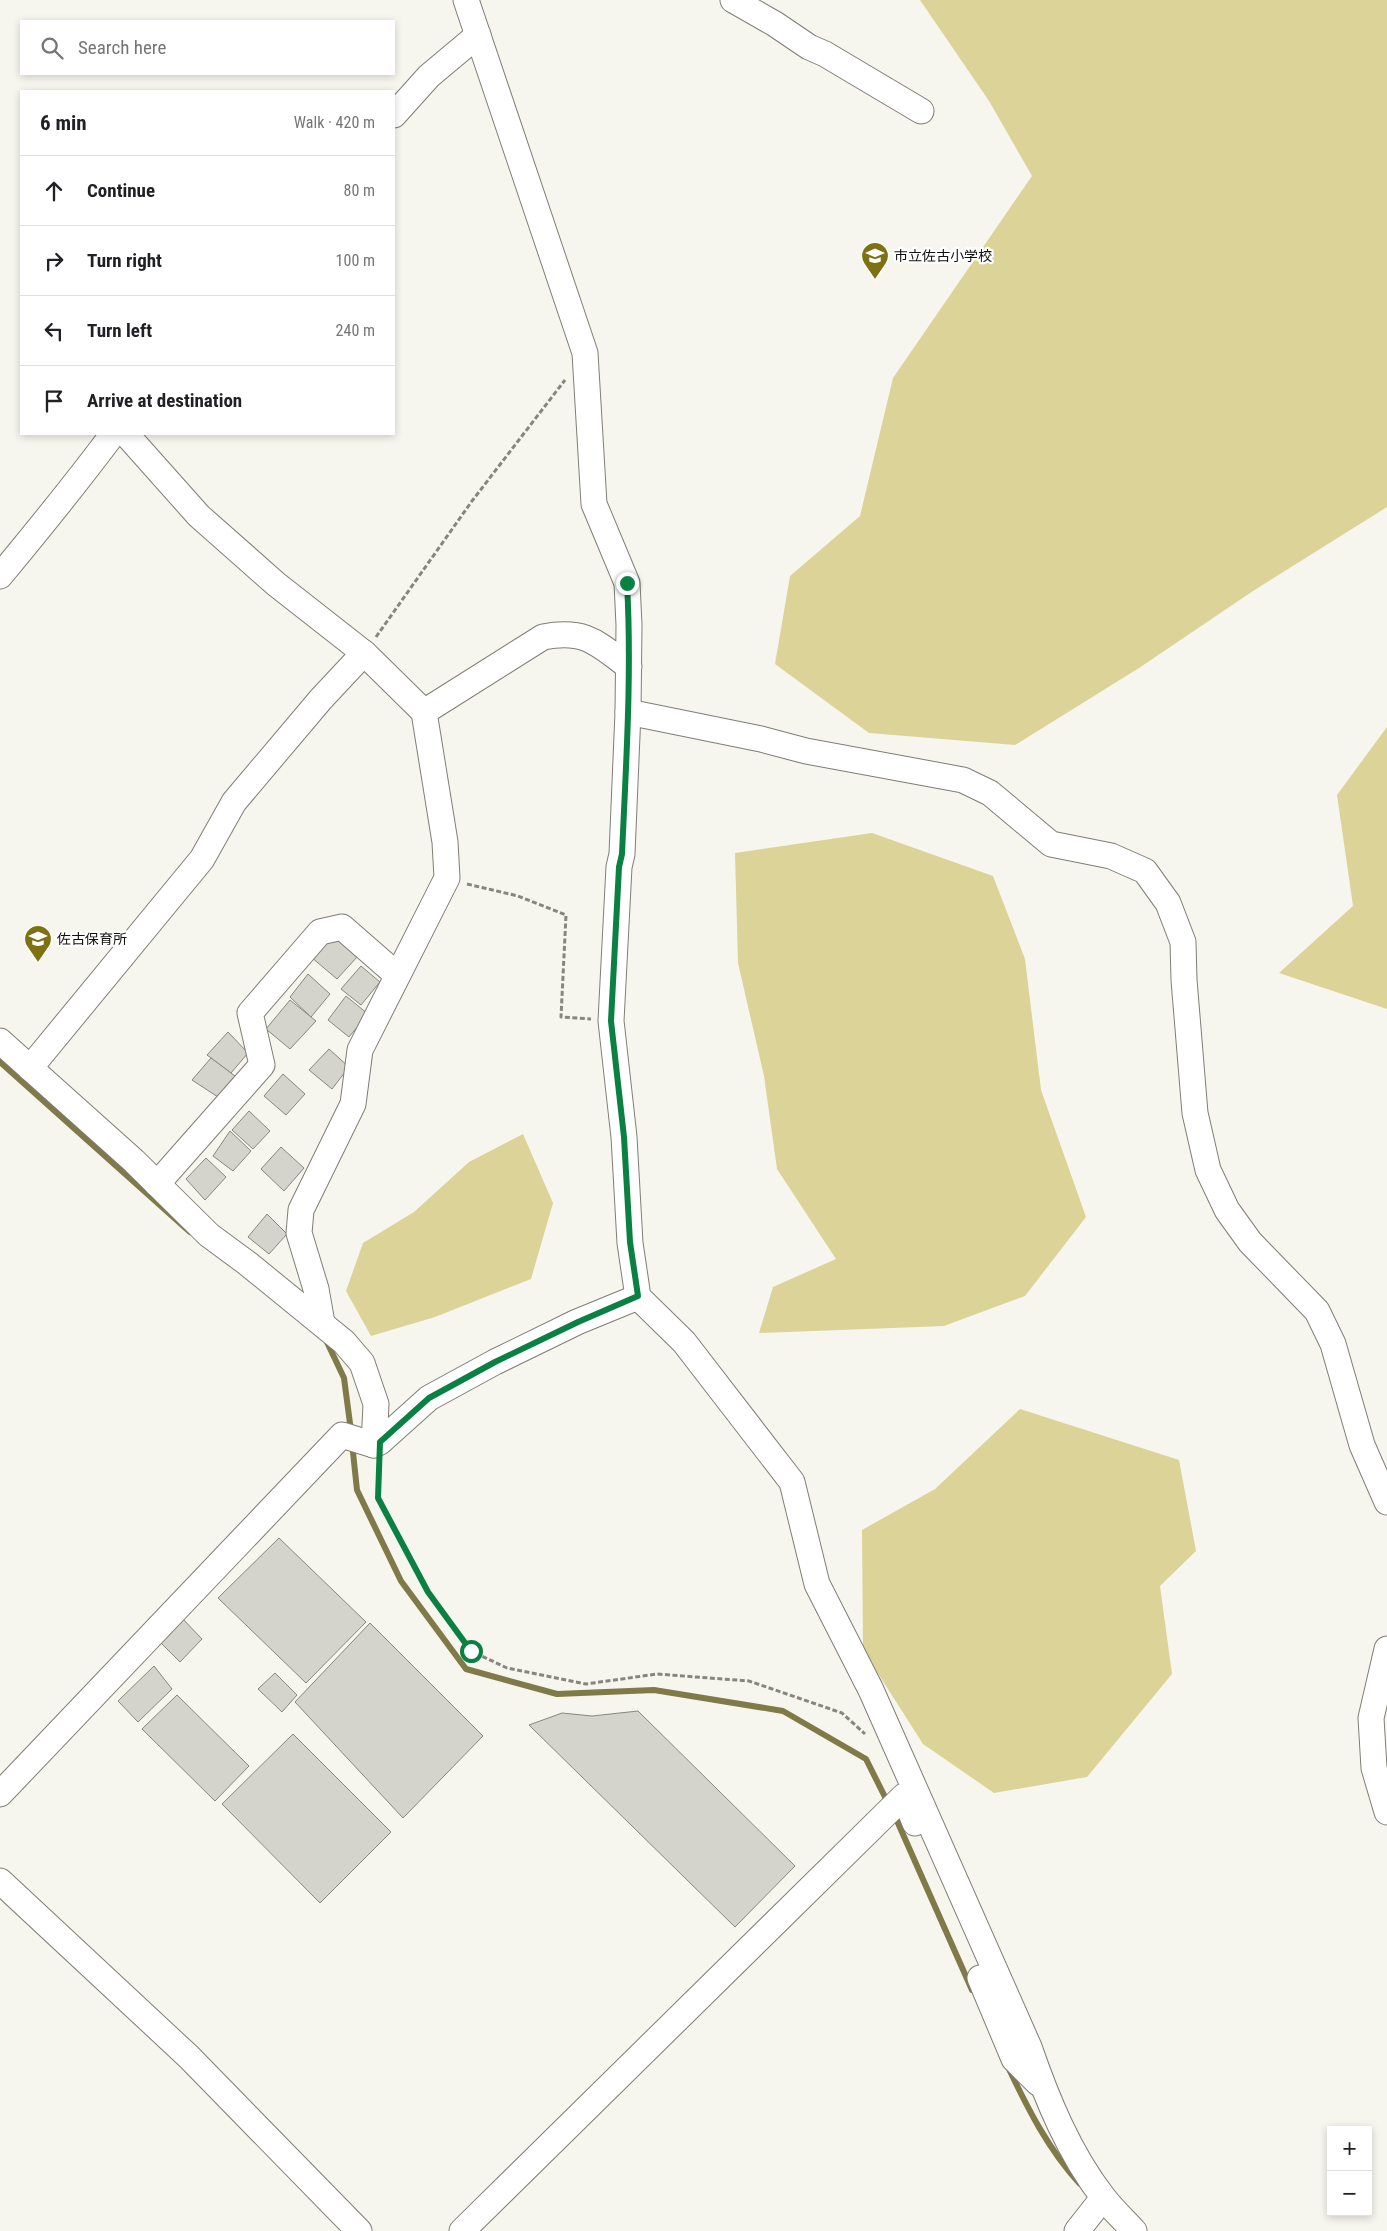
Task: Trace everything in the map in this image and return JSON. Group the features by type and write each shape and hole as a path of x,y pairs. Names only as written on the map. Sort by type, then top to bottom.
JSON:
{"street":[{"path":"466,0 585,353 594,504 627,583 628,712 622,854 619,867 611,1021 624,1137 630,1242 638,1296 684,1342 792,1482 818,1584 871,1690 1029,2047 1044,2089 1098,2204 1134,2231"},
{"path":"733,0 775,24 809,47 921,111"},
{"path":"395,114 429,76 478,35"},
{"path":"0,576 112,435"},
{"path":"127,435 199,516 276,584 364,653 424,712 445,842 447,878 360,1050 353,1104 301,1210 299,1232 316,1289 322,1323"},
{"path":"424,712 544,637 565,633 592,639 629,668"},
{"path":"30,1068 202,859 234,802 321,699 364,653"},
{"path":"628,712 761,739 806,751 963,780 990,793 1051,844 1111,856 1146,871 1168,903 1183,942 1184,980 1195,1113 1208,1170 1227,1210 1250,1242 1317,1311 1333,1344 1362,1446 1387,1502"},
{"path":"157,1184 262,1065 250,1012 320,932 342,927 397,975"},
{"path":"0,1041 157,1184 209,1235 344,1342 362,1363 376,1404 377,1443"},
{"path":"377,1443 429,1398 495,1362 578,1322 638,1296"},
{"path":"0,1794 342,1435 377,1443"},
{"path":"1387,1649 1371,1718 1374,1768 1387,1812"},
{"path":"462,2231 904,1796 1014,2059 1044,2089"},
{"path":"0,1881 189,2057 359,2231"},
{"path":"1077,2231 1098,2204"}],"path":[{"path":"364,653 472,501 585,353"},
{"path":"447,878 518,896 566,915 561,1017 611,1021"},
{"path":"377,1443 378,1498 428,1592 471,1651 507,1668 586,1684 657,1674 749,1680 842,1713 867,1736"}],"shaded area":[{"path":"920,0 1387,0 1387,507 1253,591 1139,668 1015,745 869,733 775,664 790,576 860,516 893,378 1032,176 989,101"},
{"path":"1387,727 1387,1009 1279,973 1353,906 1337,795"},
{"path":"872,833 993,876 1025,959 1041,1090 1086,1217 1025,1296 944,1326 759,1333 773,1287 836,1259 777,1169 764,1076 738,963 735,853"},
{"path":"523,1134 553,1203 531,1279 435,1317 371,1336 346,1291 363,1243 414,1212 469,1162"},
{"path":"1020,1409 1179,1460 1196,1551 1160,1586 1172,1674 1087,1777 994,1793 923,1744 863,1650 862,1530 935,1489"}],"building":[{"path":"333,934 358,956 337,979 311,957"},
{"path":"361,966 380,982 361,1005 341,989"},
{"path":"308,974 330,994 311,1017 290,997"},
{"path":"346,996 368,1014 349,1037 328,1020"},
{"path":"290,1000 316,1021 290,1049 266,1029"},
{"path":"228,1032 248,1053 231,1073 207,1055"},
{"path":"329,1049 349,1067 332,1089 309,1070"},
{"path":"211,1058 235,1076 218,1097 192,1080"},
{"path":"283,1074 305,1094 286,1115 264,1096"},
{"path":"249,1111 270,1131 253,1149 232,1130"},
{"path":"230,1131 251,1151 233,1171 213,1156"},
{"path":"281,1147 304,1168 284,1191 261,1169"},
{"path":"206,1158 226,1177 205,1200 186,1179"},
{"path":"267,1214 287,1234 269,1254 248,1237"},
{"path":"279,1538 366,1622 306,1683 218,1598"},
{"path":"180,1616 202,1639 180,1662 157,1639"},
{"path":"370,1623 483,1736 403,1818 295,1702"},
{"path":"154,1666 172,1689 138,1722 118,1701"},
{"path":"275,1673 297,1695 282,1712 258,1689"},
{"path":"177,1695 249,1766 215,1801 142,1729"},
{"path":"638,1711 795,1866 735,1927 529,1725 562,1713 592,1716"},
{"path":"293,1734 391,1832 320,1903 222,1804"}],"waterway":[{"path":"0,1062 190,1232"},
{"path":"326,1340 344,1378 351,1431"},
{"path":"352,1443 357,1490 401,1581 466,1669 557,1694 654,1690 783,1711 866,1759 888,1803"},
{"path":"894,1814 972,1990"},
{"path":"1008,2067 1048,2143 1080,2184"}],"place":[{"name":"市立佐古小学校","path":"875,280"},
{"name":"佐古保育所","path":"38,963"}],"route":[{"path":"471,1651 428,1592 378,1498 380,1442 429,1398 495,1362 578,1322 638,1296 630,1242 624,1137 611,1021 619,867 622,854 628,712 630,625 627,583"}]}
